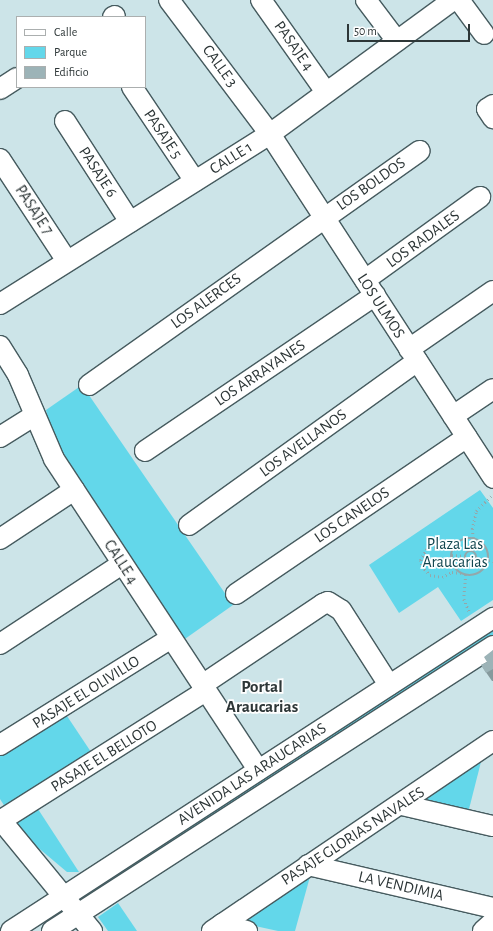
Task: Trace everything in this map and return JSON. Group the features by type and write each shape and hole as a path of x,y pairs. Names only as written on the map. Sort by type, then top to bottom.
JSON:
{"street":[{"name":"CALLE 3","path":"169,0 270,134"},
{"name":"PASAJE 4","path":"261,0 326,92"},
{"path":"366,0 397,41"},
{"name":"CALLE 1","path":"0,304 270,134 453,0"},
{"path":"459,0 484,34"},
{"path":"0,88 16,79"},
{"name":"PASAJE 5","path":"133,88 195,181"},
{"path":"493,106 487,109 493,118"},
{"name":"PASAJE 6","path":"65,122 130,222"},
{"name":"LOS ULMOS","path":"270,134 493,478"},
{"name":"LOS BOLDOS","path":"324,217 419,151"},
{"name":"PASAJE 7","path":"0,159 68,262"},
{"name":"LOS RADALES","path":"370,288 480,197"},
{"name":"LOS ALERCES","path":"89,386 324,217"},
{"name":"LOS ARRAYANES","path":"145,451 370,288"},
{"name":"LOS AVELLANOS","path":"189,525 413,355 493,291"},
{"name":"CALLE 4","path":"0,346 18,375 34,416 54,459 258,770"},
{"path":"454,416 493,389"},
{"path":"0,437 34,416"},
{"name":"LOS CANELOS","path":"236,594 467,437"},
{"path":"0,539 74,490"},
{"path":"0,644 122,564"},
{"name":"PASAJE EL BELLOTO","path":"0,820 204,688 323,604 328,602 341,610 389,685"},
{"name":"AVENIDA LAS ARAUCARIAS","path":"11,931 64,895 486,622"},
{"name":"PASAJE EL OLIVILLO","path":"0,745 171,638"},
{"name":"AVENIDA LAS ARAUCARIAS","path":"52,931 493,646"},
{"name":"PASAJE GLORIAS NAVALES","path":"217,928 308,865 402,805 491,745"},
{"path":"402,805 493,826"},
{"path":"0,820 80,913 92,931"},
{"name":"LA VENDIMIA","path":"308,865 493,908"},
{"path":"484,931 493,922"},
{"path":"217,928 248,931"}],"path":[{"path":"473,538 472,524 476,511 480,504 493,494"},
{"path":"473,538 485,545 491,560 480,573 466,575 452,572 442,577 430,575 422,566 420,560 427,549 443,548 463,540 473,538"},
{"path":"461,573 453,565 452,555 454,548 463,540"},
{"path":"452,555 465,556 472,551 477,558"},
{"path":"465,556 470,563 477,558 491,560"},
{"path":"466,575 464,600 466,607 486,622"}],"green space":[{"path":"82,385 233,605 182,641 68,461 50,429 46,410"},
{"name":"Plaza Las Araucarias","path":"480,490 493,508 493,600 461,621 438,587 399,613 369,565"},
{"path":"493,627 493,636 98,894 91,893 93,889"},
{"path":"65,713 93,755 7,810 0,799 0,756"},
{"path":"483,754 468,813 417,801"},
{"path":"36,806 79,872 67,872 29,840 14,821"},
{"path":"311,873 295,931 278,931 236,922"},
{"path":"118,903 137,931 108,931 98,917"}],"building":[{"path":"493,650 493,669 486,673 481,665 487,662 484,657"}],"district":[{"name":"Portal Araucarias","path":"262,697"}]}
